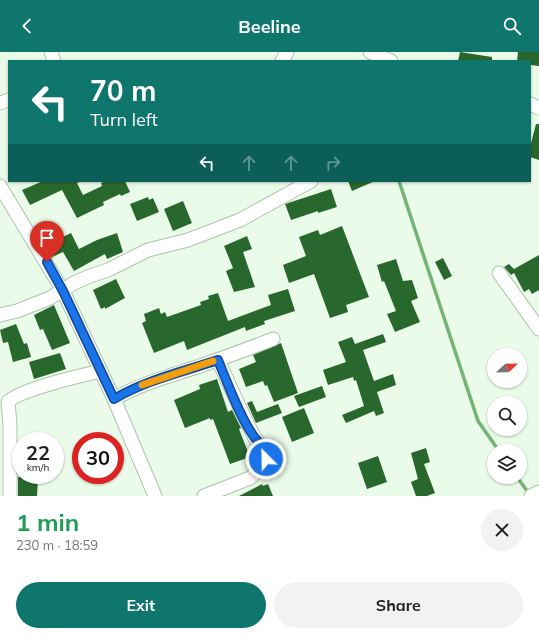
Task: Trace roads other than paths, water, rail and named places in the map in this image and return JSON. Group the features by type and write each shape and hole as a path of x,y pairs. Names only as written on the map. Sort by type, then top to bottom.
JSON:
{"street":[{"path":"370,52 389,60"},
{"path":"0,315 17,311 63,291 90,276 108,270 148,250 188,240 240,220 310,182"},
{"path":"0,186 63,291 114,399 155,496"},
{"path":"499,273 539,329"},
{"path":"114,399 130,389 218,360 273,338"},
{"path":"204,496 250,478 260,469 266,459 266,453 255,438 245,420 218,360"},
{"path":"10,496 10,425 8,402 19,394 70,378 101,371"},
{"path":"531,496 539,492"}],"waterway":[{"path":"399,182 478,421 494,444"},
{"path":"522,484 530,495"}]}
